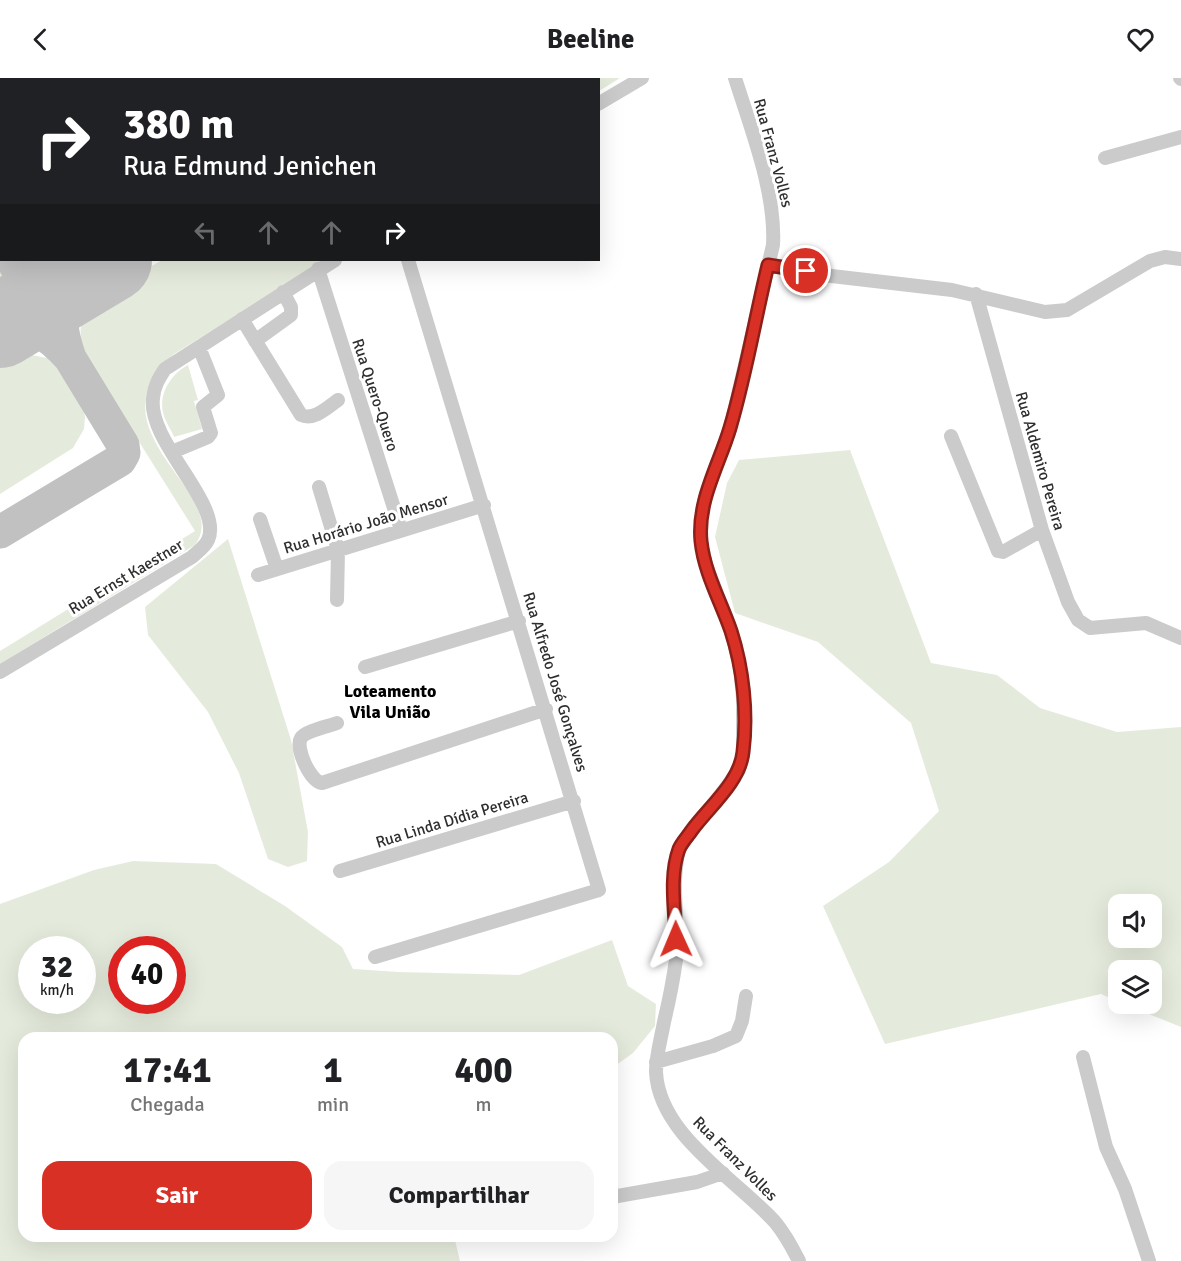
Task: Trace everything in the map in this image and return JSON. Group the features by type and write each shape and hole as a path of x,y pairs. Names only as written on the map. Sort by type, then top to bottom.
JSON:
{"street":[{"path":"600,103 642,78"},
{"name":"Rua Franz Volles","path":"735,78 771,204 774,228 773,245 733,418 705,498 701,520 701,542 706,565 732,633 740,667 743,698 743,753 739,770 680,846 676,860 674,887 676,955 672,988 656,1062 659,1093 665,1107 688,1139 775,1222 791,1245 798,1261"},
{"path":"1105,158 1181,137"},
{"path":"768,265 823,274 931,286 976,294 1045,312 1067,310 1150,261 1166,257 1181,259"},
{"name":"Rua Ernst Kaestner","path":"0,672 192,557 208,541 210,528 207,516 157,426 152,398 156,383 165,369 333,261"},
{"name":"Rua Alfredo José Gonçalves","path":"375,957 599,890 574,801 408,261"},
{"name":"Rua Quero-Quero","path":"318,269 401,530"},
{"path":"255,341 291,315 292,310 283,292"},
{"name":"Rua Aldemiro Pereira","path":"976,294 1042,530 1068,602 1078,620 1090,628 1146,623 1181,638"},
{"path":"242,319 301,415 314,416 338,400"},
{"path":"172,452 208,437 211,433 203,407 216,399 218,393 199,347"},
{"path":"951,436 998,551 1003,552 1042,530"},
{"path":"319,487 338,550 337,600"},
{"name":"Rua Horário João Mensor","path":"258,575 484,505"},
{"path":"260,519 277,569"},
{"path":"365,667 519,621"},
{"path":"337,723 304,735 300,740 299,745 310,776 316,782 322,783 546,709"},
{"name":"Rua Linda Dídia Pereira","path":"340,871 574,801"},
{"path":"656,1062 713,1046 736,1036 742,1021 746,996"},
{"path":"1083,1057 1106,1147 1125,1189 1149,1261"},
{"path":"618,1196 697,1182 723,1173"}],"green space":[{"path":"600,78 620,78 600,90"},
{"path":"1,261 10,275 10,287 0,293"},
{"path":"160,261 324,261 174,354 151,382 145,409 152,435 196,504 202,525 195,545 0,664 0,651 195,531 84,354 81,330 84,317 98,300"},
{"path":"27,354 47,358 62,373 83,406 84,429 73,448 0,494 0,359"},
{"path":"188,365 198,400 194,401 202,429 174,437 163,413 163,396 170,381"},
{"path":"850,450 931,663 997,675 1040,708 1117,732 1181,727 1181,1027 1149,1014 1162,1014 1162,960 1108,960 1108,997 1101,994 885,1044 823,906 889,862 939,811 911,723 818,642 735,613 715,537 727,483 739,460"},
{"path":"228,539 291,740 308,832 307,861 288,867 268,859 239,773 208,712 148,635 145,607"},
{"path":"133,861 216,864 285,906 342,947 353,969 519,975 612,940 628,986 656,1004 655,1026 633,1053 618,1064 618,1032 18,1032 18,1242 455,1242 460,1261 0,1261 0,904 94,870"}],"taxiway":[{"path":"0,325 16,311 22,295 21,279 12,261"},
{"path":"70,358 63,335 62,317 71,289 78,278"},
{"path":"0,328 20,326 39,331 63,350 123,445 124,453 120,460 0,532"}],"runway":[{"path":"0,326 108,261"}],"district":[{"name":"Loteamento Vila União","path":"390,701"}],"route":[{"path":"676,939 674,887 676,860 680,846 739,770 743,753 744,724 740,667 732,633 706,565 701,542 701,520 705,498 730,429 768,265 806,271"}]}
